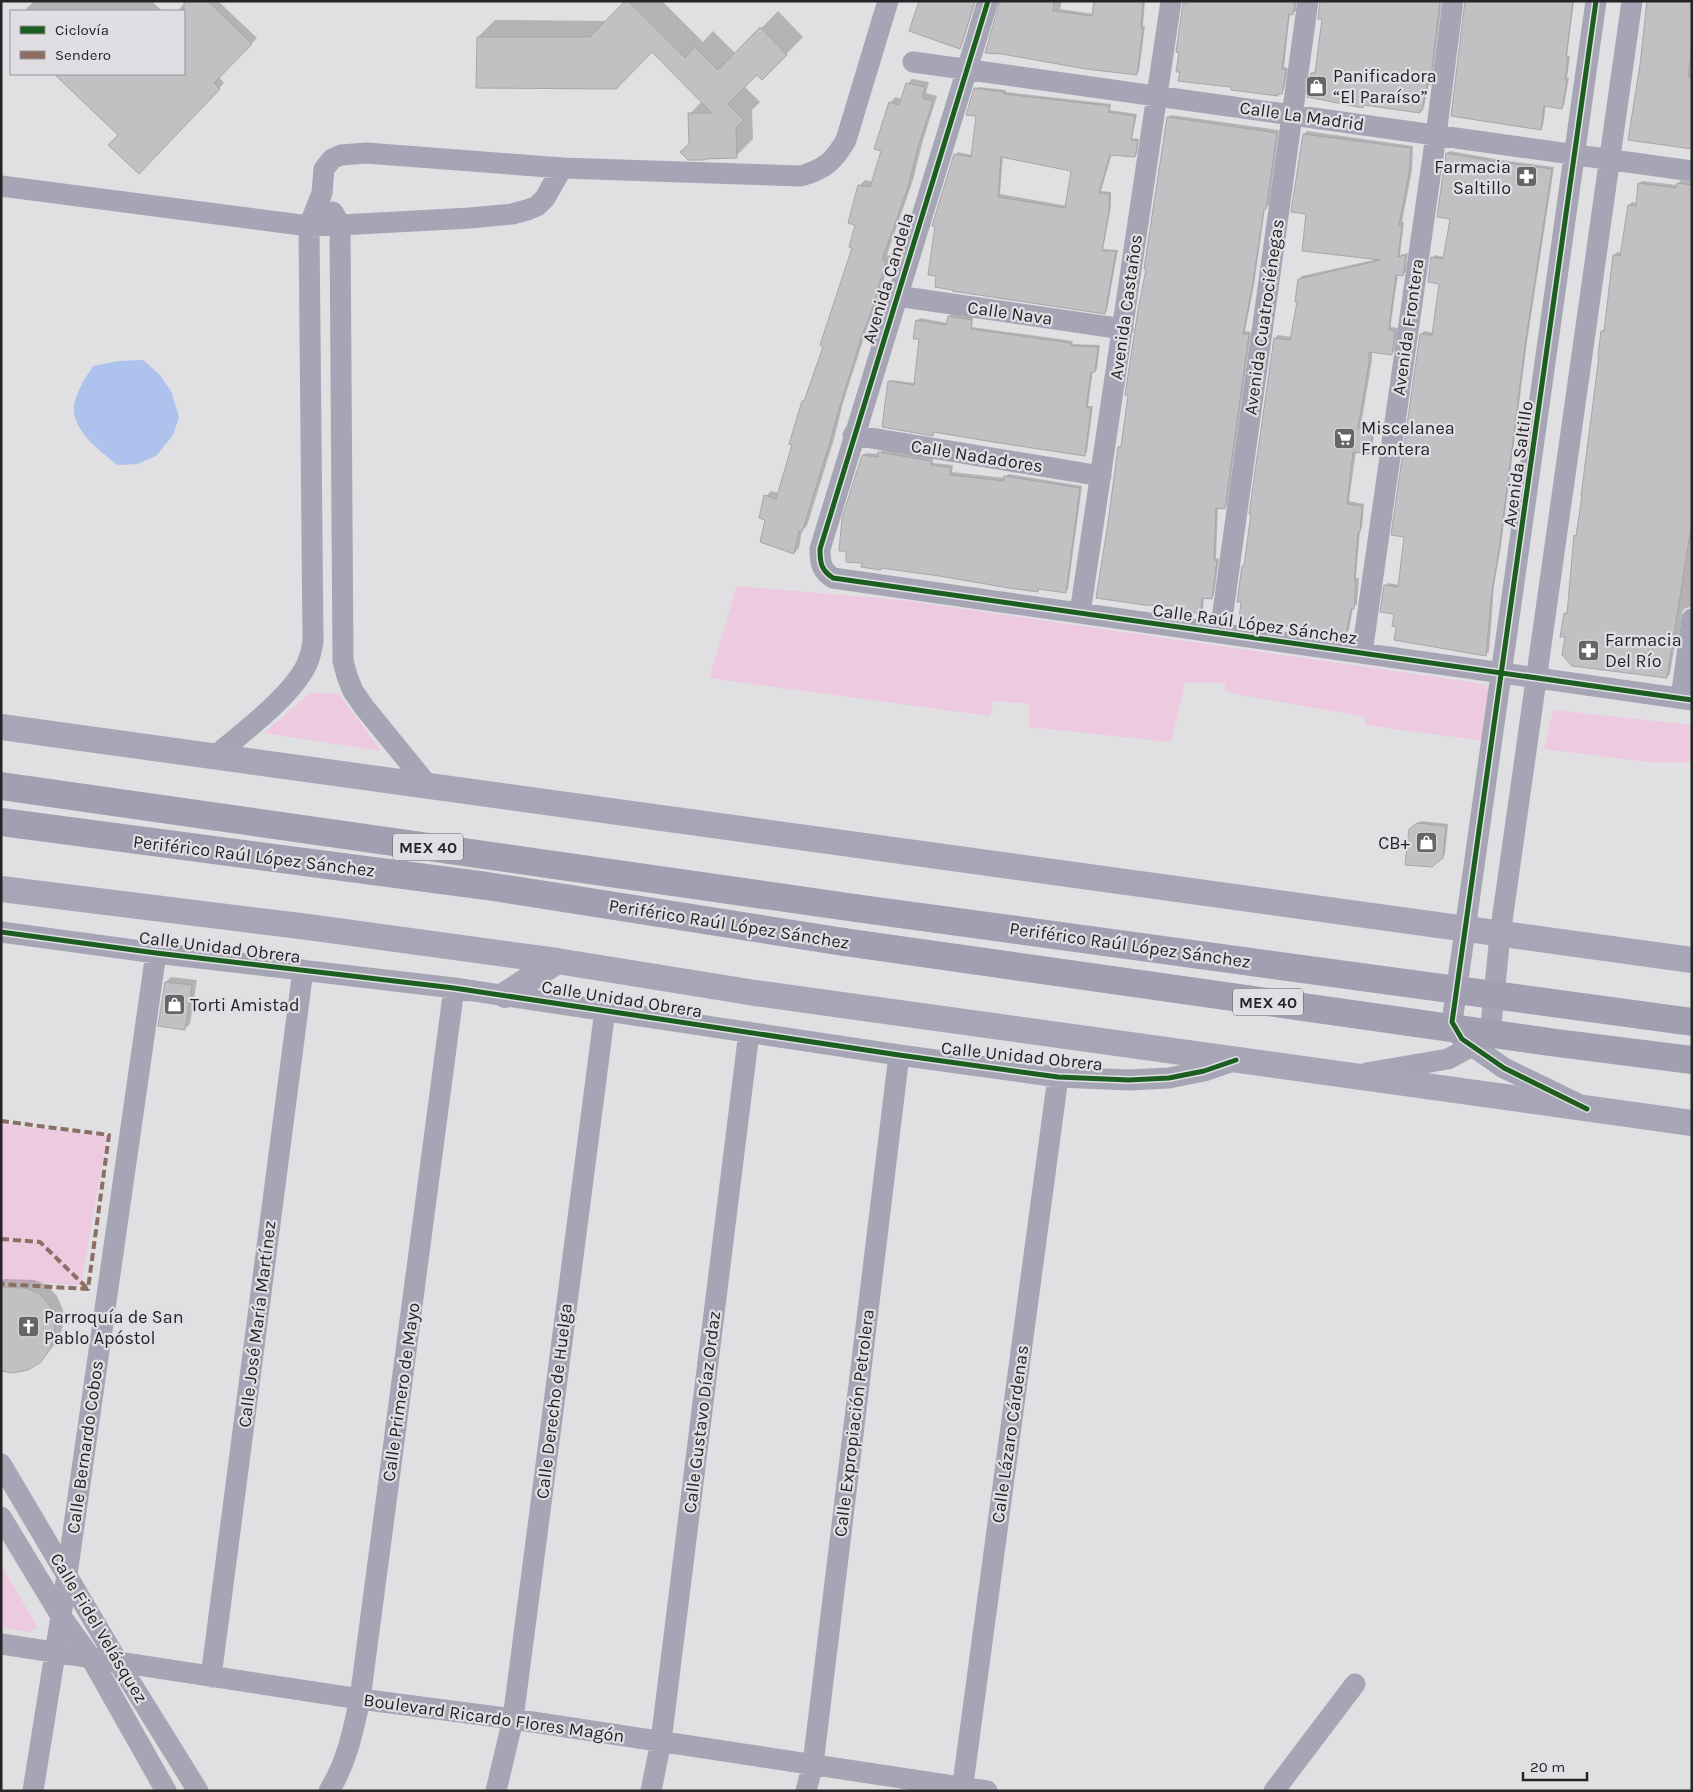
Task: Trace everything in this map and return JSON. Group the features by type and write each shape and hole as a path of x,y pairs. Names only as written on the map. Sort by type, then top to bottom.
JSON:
{"highway":[{"name":"Periférico Raúl López Sánchez","path":"1,786 855,908 1692,1022"},
{"name":"Periférico Raúl López Sánchez","path":"1,822 487,886 844,942 1547,1042 1692,1060"}],"main road":[{"path":"1,727 430,788 1692,960"},
{"path":"1,889 308,927 557,961 755,993 1692,1123"},
{"path":"505,996 557,961"}],"street":[{"path":"214,757 268,710 299,676 307,664 313,641 309,226 322,192 324,169 332,159 341,155 366,153 562,168 801,176 815,172 827,165 836,156 846,140 888,1"},
{"name":"Avenida Candela","path":"820,565 820,549 988,1"},
{"name":"Avenida Castaños","path":"1080,613 1171,1"},
{"name":"Avenida Cuatrociénegas","path":"1220,633 1308,1"},
{"name":"Avenida Frontera","path":"1362,653 1436,135 1453,1"},
{"name":"Avenida Saltillo","path":"1464,930 1596,1"},
{"path":"1350,1076 1448,1060 1472,1046 1491,1025 1500,935 1538,678 1632,1"},
{"name":"Calle La Madrid","path":"913,62 1692,171"},
{"path":"1,186 309,226 470,218 512,214 537,206 545,198 562,168"},
{"path":"322,192 340,225 343,661 353,691 430,788"},
{"name":"Calle Nava","path":"897,296 1123,329"},
{"name":"Calle Nadadores","path":"854,436 1101,476"},
{"name":"Calle Raúl López Sánchez","path":"820,565 824,571 834,578 1686,699"},
{"path":"312,602 342,602"},
{"path":"1686,699 1692,618"},
{"path":"1464,930 1452,1022 1462,1039 1504,1068 1587,1109"},
{"name":"Calle Unidad Obrera","path":"1,932 156,954 454,988 1058,1077 1129,1080 1169,1078 1198,1073 1236,1060"},
{"name":"Calle Bernardo Cobos","path":"33,1791 56,1652 156,954"},
{"name":"Calle José María Martínez","path":"211,1677 303,970"},
{"name":"Calle Primero de Mayo","path":"329,1791 341,1770 350,1746 360,1699 454,988"},
{"name":"Calle Derecho de Huelga","path":"496,1791 513,1719 605,1010"},
{"name":"Calle Gustavo Díaz Ordaz","path":"651,1791 661,1741 749,1032"},
{"name":"Calle Expropiación Petrolera","path":"806,1791 813,1764 899,1055"},
{"name":"Calle Lázaro Cárdenas","path":"962,1789 1058,1077"},
{"name":"Calle Fidel Velásquez","path":"1,1464 118,1662 198,1791"},
{"name":"Calle Fidel Velásquez","path":"1,1517 61,1616 90,1658 166,1791"},
{"name":"Boulevard Ricardo Flores Magón","path":"1,1644 360,1699 661,1741 962,1789 987,1791"},
{"path":"1274,1791 1355,1684"}],"shaded area":[{"path":"737,586 901,600 1484,684 1492,691 1485,741 1365,725 1365,717 1225,692 1225,683 1185,683 1171,742 1029,727 1030,704 993,701 990,716 709,678"},
{"path":"310,693 339,694 381,751 264,733"},
{"path":"1553,710 1692,725 1692,762 1648,762 1544,749"},
{"path":"1,1124 107,1136 81,1285 1,1281"},
{"path":"1,1565 37,1628 29,1632 1,1627"}],"water":[{"path":"143,360 159,374 171,391 179,417 173,435 156,456 137,464 118,465 97,448 83,433 75,417 76,398 93,366 119,361"}],"building":[{"path":"184,1 208,1 252,44 214,83 220,89 139,174 108,145 118,135 55,75 185,75"},
{"path":"625,1 628,1 685,58 695,47 718,70 760,27 787,55 762,80 757,75 728,104 744,120 736,128 737,158 688,160 680,152 689,144 688,113 712,113 652,52 616,89 476,88 477,37 590,37"},
{"path":"919,1 975,1 960,49 909,31"},
{"path":"1000,1 1054,1 1053,11 1092,16 1094,1 1143,1 1141,28 1143,28 1137,75 985,53"},
{"path":"1186,1 1295,1 1293,15 1289,14 1282,69 1286,70 1282,94 1278,94 1278,96 1231,90 1231,87 1178,81 1180,72 1176,72 1179,53 1176,52 1183,3 1186,4"},
{"path":"1320,1 1440,1 1430,85 1427,84 1420,113 1364,105 1363,108 1307,97 1311,73 1315,73 1322,19 1318,19"},
{"path":"1465,1 1573,1 1566,58 1568,58 1565,80 1567,80 1562,109 1544,106 1541,130 1451,116"},
{"path":"1647,1 1692,1 1692,46 1688,77 1692,77 1692,149 1628,140 1640,65"},
{"path":"906,83 925,87 922,98 933,101 918,147 908,187 882,260 886,261 871,313 862,335 802,532 799,531 794,554 760,542 765,520 759,518 764,495 776,499 792,445 789,444 802,401 804,401 823,347 820,345 852,248 849,247 855,225 848,223 858,185 870,187 881,151 874,149 889,102 899,105"},
{"path":"974,88 1004,92 1004,94 1110,106 1108,112 1135,116 1131,140 1138,141 1135,157 1110,155 1099,193 1109,194 1109,211 1102,251 1116,251 1105,314 935,287 936,276 928,275 935,226 932,226 954,154 971,157 976,116 966,115","holes":["1001,157 1071,171 1065,208 998,197"]},
{"path":"1167,117 1277,133 1266,209 1264,209 1243,334 1249,334 1225,509 1216,508 1214,560 1217,561 1212,599 1202,598 1201,614 1177,610 1176,606 1145,605 1096,598 1118,447 1121,447 1128,395 1125,395 1146,269 1144,269"},
{"path":"1303,134 1411,148 1409,174 1399,225 1402,225 1398,257 1405,255 1405,264 1403,276 1396,275 1389,327 1389,330 1395,331 1392,355 1369,352 1369,363 1358,428 1373,430 1369,454 1353,452 1347,504 1362,506 1354,581 1356,581 1354,609 1351,609 1346,635 1239,619 1241,602 1237,602 1242,566 1244,566 1251,514 1249,514 1274,338 1290,340 1297,302 1295,302 1298,279 1381,260 1302,251 1306,214 1291,212"},
{"path":"1446,153 1552,169 1525,345 1499,550 1492,590 1486,656 1394,640 1396,627 1392,626 1394,614 1380,612 1384,585 1398,587 1404,537 1391,535 1420,334 1432,335 1439,284 1428,282 1431,257 1443,259 1450,219 1437,217"},
{"path":"1638,183 1676,188 1677,183 1692,185 1692,521 1667,678 1572,666 1562,655 1565,637 1560,637 1564,613 1567,614 1574,535 1576,536 1582,496 1601,331 1604,331 1613,255 1620,256 1628,205 1636,206"},
{"path":"948,316 972,320 971,329 1071,343 1071,346 1098,347 1095,372 1091,372 1086,408 1091,408 1085,456 934,432 933,436 882,427 888,381 914,385 919,339 913,339 916,320 946,325"},
{"path":"878,452 931,461 931,465 951,468 950,475 1004,481 1004,476 1080,488 1066,593 1038,589 1038,592 939,576 881,568 881,570 861,567 862,563 846,562 846,551 839,551 842,518 862,455 878,457"},
{"name":"CB+","path":"1417,823 1446,826 1443,858 1432,867 1405,865 1409,829"},
{"name":"Torti Amistad","path":"165,982 192,985 185,1030 158,1026"},
{"name":"Parroquía de San Pablo Apóstol","path":"1,1287 25,1288 39,1293 49,1305 55,1319 55,1335 50,1349 41,1362 28,1370 13,1373 1,1371"}],"marked path":[{"path":"1,1121 109,1135 88,1289 1,1284"},
{"path":"1,1239 40,1242 88,1289"}],"cycle path":[{"path":"988,1 820,549 821,562 826,572 833,578 1692,700"},
{"path":"1587,1109 1504,1068 1462,1039 1452,1022 1596,1"},
{"path":"1,932 156,953 454,988 1058,1077 1129,1080 1169,1078 1204,1071 1236,1060"}],"place":[{"name":"Panificadora “El Paraíso”","path":"1317,86"},
{"name":"Farmacia Saltillo","path":"1527,177"},
{"name":"Miscelanea Frontera","path":"1345,438"},
{"name":"Farmacia Del Río","path":"1589,650"},
{"name":"CB+","path":"1426,843"},
{"name":"Torti Amistad","path":"174,1005"},
{"name":"Parroquía de San Pablo Apóstol","path":"28,1327"}]}
